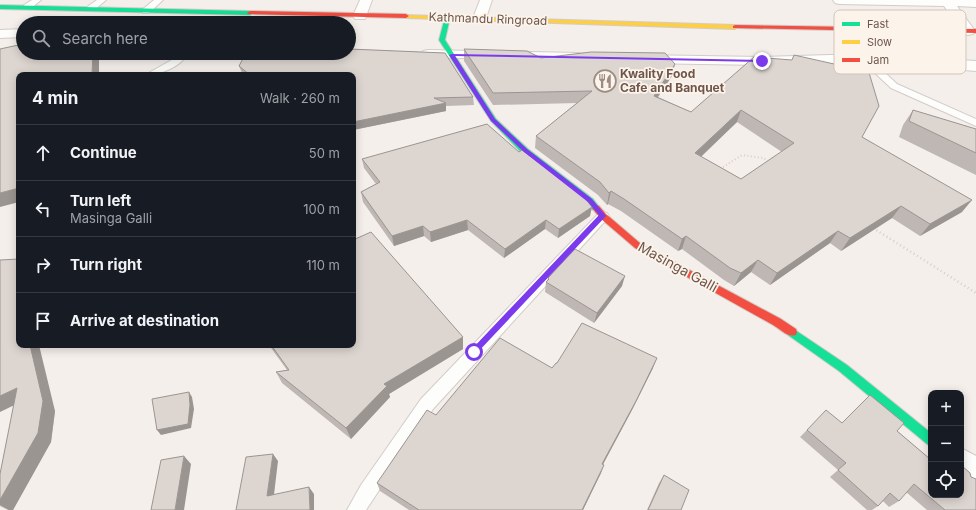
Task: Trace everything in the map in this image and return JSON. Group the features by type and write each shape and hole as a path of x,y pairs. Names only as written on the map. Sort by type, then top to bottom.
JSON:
{"main road":[{"name":"Kathmandu Ringroad","path":"0,6 90,10 480,18 834,30"},
{"name":"Masinga Galli","path":"447,18 442,40 493,120 526,151 590,201 603,216 638,246 777,322 843,368 928,438"}],"street":[{"path":"360,16 366,0"},
{"path":"480,18 486,0"},
{"path":"839,0 976,3"},
{"path":"931,0 948,3 954,10"},
{"path":"0,34 16,33"},
{"path":"412,53 595,58"},
{"path":"627,58 762,61 834,59"},
{"path":"966,65 976,66"},
{"path":"964,465 976,475"}],"lane":[{"path":"27,7 37,0"},
{"path":"90,10 102,0"},
{"path":"146,11 159,0"},
{"path":"156,72 179,60"},
{"path":"881,74 894,86 976,122"},
{"path":"356,510 367,491 427,404 603,216"}],"path":[{"path":"716,171 742,155 763,158 770,162"},
{"path":"870,226 976,293"}],"building":[{"path":"16,46 16,60 93,60 92,72 16,72 16,189 0,193 0,49"},
{"path":"356,49 445,53 473,97 434,98 446,103 356,121 356,72 246,72 239,66 242,60 356,60"},
{"path":"464,49 527,51 541,58 591,52 665,53 675,64 654,96 691,112 754,57 792,60 794,55 834,64 834,74 869,74 879,106 862,137 972,200 930,224 901,206 850,238 838,231 777,273 758,260 741,273 730,268 686,236 682,239 624,199 611,191 609,193 600,182 536,136 592,91 493,93","holes":["741,110 794,143 741,179 695,153"]},
{"path":"913,110 976,129 976,153 909,121"},
{"path":"487,124 519,152 522,150 584,197 592,207 559,229 546,220 505,249 467,220 430,232 423,226 392,236 361,192 380,182 362,159"},
{"path":"371,232 463,337 384,384 387,386 346,428 276,372 289,370 273,348 356,348 356,239"},
{"path":"575,249 625,276 597,313 546,282"},
{"path":"16,259 16,348 31,348 43,401 38,433 0,500 0,474 17,388 0,396 0,260"},
{"path":"582,323 657,358 602,464 604,465 582,510 419,510 377,483 427,410 436,415 500,338 552,368 557,363"},
{"path":"189,392 190,405 188,424 157,430 152,399"},
{"path":"870,395 904,423 897,431 928,457 928,496 914,484 899,501 890,493 878,506 838,470 846,463 807,430 826,410 842,423"},
{"path":"273,454 267,496 309,487 310,510 236,510 246,457"},
{"path":"184,456 175,510 151,510 161,460"},
{"path":"964,468 970,473 971,477 976,479 976,510 945,510 931,498 964,498"},
{"path":"664,475 689,490 681,510 648,510"}],"traffic: fast":[{"path":"0,7 250,13"},
{"path":"447,18 442,40 493,120 525,151 590,201 596,208"},
{"path":"792,332 843,368 928,438"}],"traffic: slow":[{"path":"406,16 735,27"}],"traffic: jam":[{"path":"250,13 406,16"},
{"path":"735,27 834,29"},
{"path":"966,31 976,31"},
{"path":"596,208 603,216 638,246 777,322 792,332"}],"place":[{"name":"Kwality Food Cafe and Banquet","path":"605,81"}],"route":[{"path":"474,352 603,216 590,201 526,151 493,120 452,55 762,61"}]}
